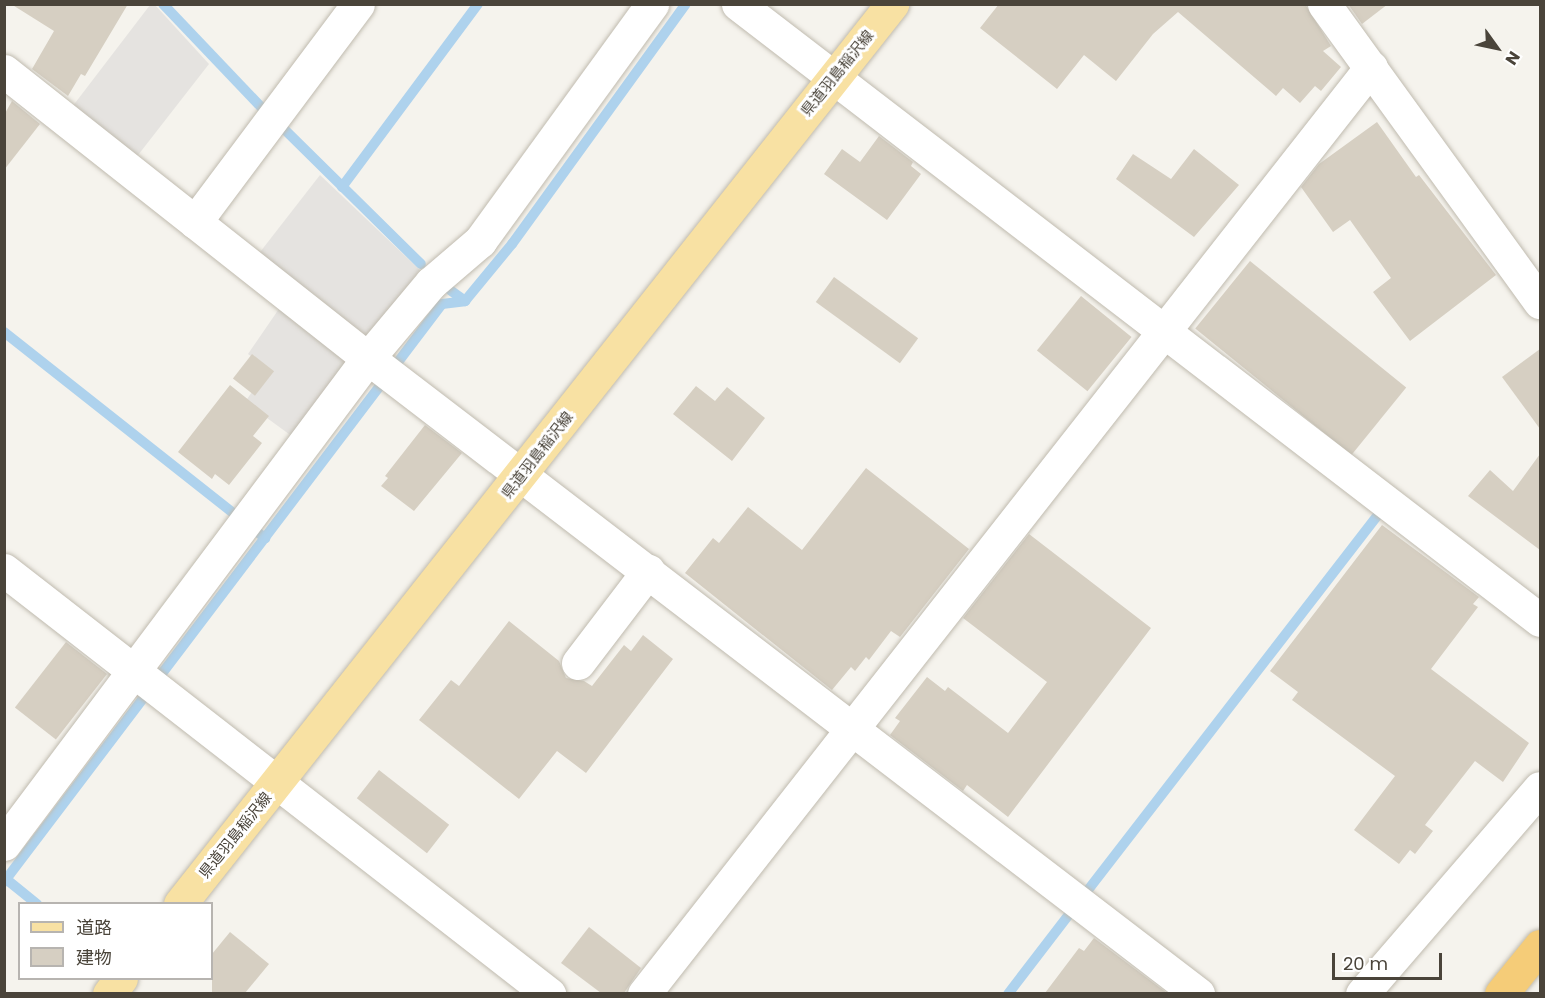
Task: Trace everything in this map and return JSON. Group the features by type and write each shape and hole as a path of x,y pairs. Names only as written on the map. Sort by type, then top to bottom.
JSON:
{"highway":[{"path":"1501,993 1540,946"}],"main road":[{"name":"県道羽島稲沢線","path":"181,902 523,474 892,4"},
{"path":"109,993 119,980"}],"street":[{"path":"195,222 358,4"},
{"path":"4,844 147,684 384,370 431,283 480,241 652,4"},
{"path":"738,4 832,79 1165,329 1540,620"},
{"path":"1324,4 1540,302"},
{"path":"644,993 1371,67"},
{"path":"4,71 384,370 523,474 1198,993"},
{"path":"4,570 147,684 549,993"},
{"path":"578,663 648,571"},
{"path":"1362,993 1540,788"}],"shaded area":[{"path":"150,5 155,5 209,64 135,159 69,111"},
{"path":"320,175 420,270 367,338 257,256"},
{"path":"283,303 351,354 293,437 245,402 268,369 248,354"}],"building":[{"path":"11,4 128,4 85,76 81,74 68,96 32,69 54,31"},
{"path":"999,4 1305,4 1331,46 1323,51 1341,67 1321,91 1315,86 1300,103 1283,88 1276,96 1178,12 1153,34 1116,81 1084,55 1057,89 980,28"},
{"path":"1348,4 1388,4 1362,24"},
{"path":"12,101 40,124 4,170 4,115"},
{"path":"1377,122 1416,177 1419,175 1496,275 1410,341 1373,292 1391,278 1350,220 1333,232 1301,187 1319,164"},
{"path":"879,136 913,162 911,166 921,174 887,220 824,174 842,149 860,162"},
{"path":"1194,149 1239,185 1194,237 1116,179 1133,154 1171,179"},
{"path":"1250,261 1406,387 1351,455 1195,329"},
{"path":"834,277 918,338 900,363 816,302"},
{"path":"1081,296 1132,337 1087,391 1037,350"},
{"path":"1540,349 1540,429 1502,377"},
{"path":"252,354 274,371 255,396 233,378"},
{"path":"230,385 269,416 253,436 262,443 229,485 215,474 212,479 178,452"},
{"path":"696,386 715,401 727,387 765,418 732,461 673,414"},
{"path":"425,425 462,453 414,511 381,486 388,478 385,476"},
{"path":"1540,454 1540,550 1468,496 1490,470 1513,491"},
{"path":"866,468 969,549 900,637 891,631 869,660 866,657 855,671 851,667 832,690 685,573 713,538 719,543 748,507 802,550"},
{"path":"1382,525 1479,597 1473,604 1478,607 1431,669 1529,743 1503,782 1475,761 1425,825 1433,831 1415,854 1410,850 1399,864 1354,830 1395,776 1292,700 1298,692 1270,671"},
{"path":"1029,534 1151,628 1008,817 967,785 963,791 890,735 900,721 895,718 927,677 945,691 948,687 1008,733 1047,682 963,618"},
{"path":"509,621 559,661 566,678 584,681 592,686 624,645 631,651 643,635 673,659 586,773 557,751 519,799 419,720 451,680 459,686"},
{"path":"66,642 107,674 56,739 15,707"},
{"path":"379,770 449,825 427,853 357,798"},
{"path":"589,927 641,968 624,993 601,993 561,963"},
{"path":"230,932 269,964 245,993 212,993 213,953"},
{"path":"1094,938 1167,993 1045,993 1079,948 1084,951"}],"waterway":[{"path":"163,4 265,111"},
{"path":"342,187 478,4"},
{"path":"4,882 442,304 465,301 512,244 686,4"},
{"path":"282,127 421,264"},
{"path":"450,290 465,301"},
{"path":"4,332 265,538"},
{"path":"1088,890 1382,509"},
{"path":"6,879 35,902"},
{"path":"1008,994 1071,912"}]}
